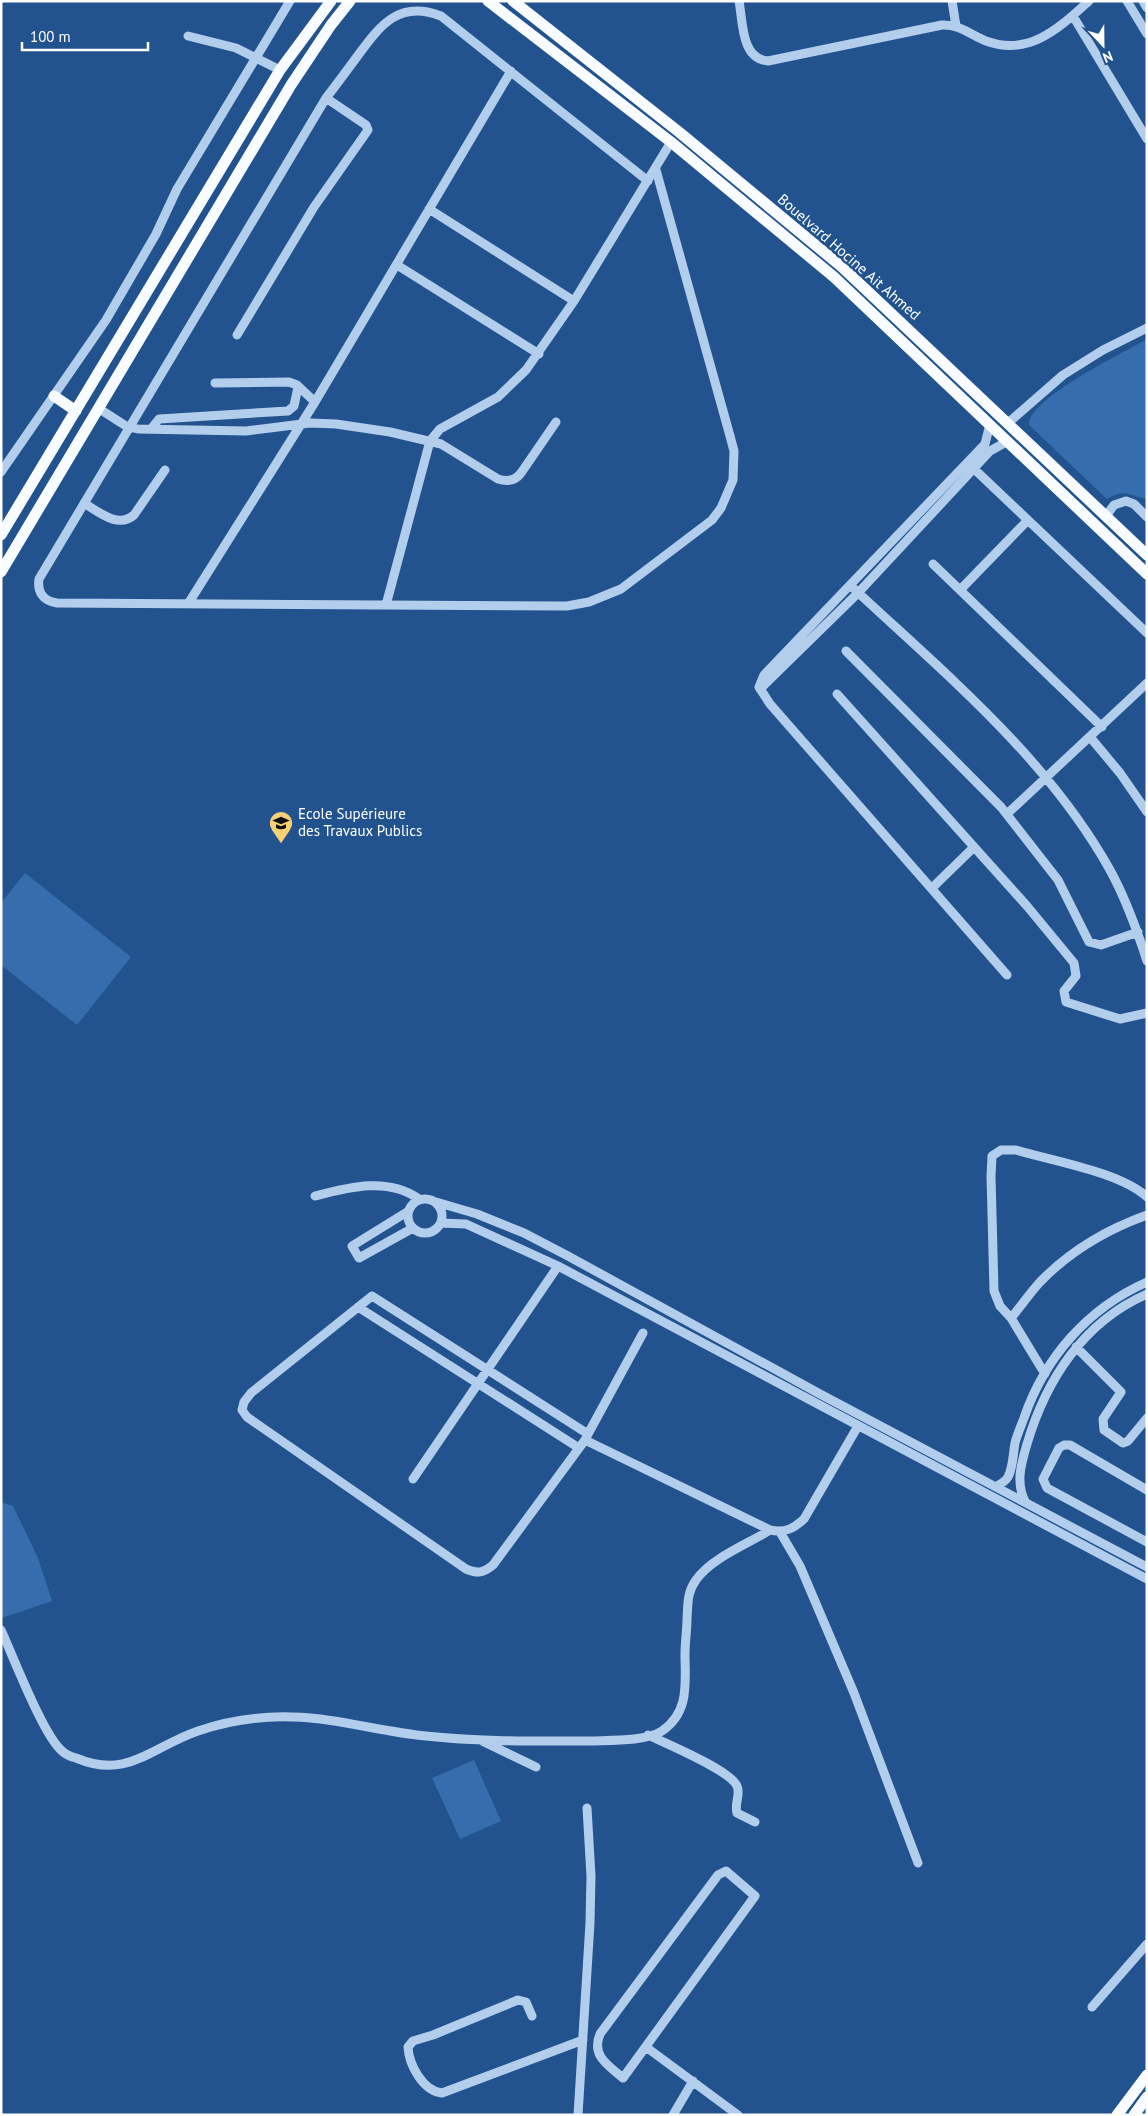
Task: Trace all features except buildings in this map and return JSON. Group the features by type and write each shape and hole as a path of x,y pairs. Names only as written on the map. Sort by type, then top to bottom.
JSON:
{"main road":[{"path":"1,535 280,70 331,1"},
{"path":"1,572 291,85 331,25 350,1"},
{"path":"488,1 671,142 834,277 1147,574"},
{"name":"Bouelvard Hocine Ait Ahmed","path":"514,1 687,138 842,267 1147,555"},
{"path":"54,396 76,411"},
{"path":"1117,2115 1147,2075"},
{"path":"1134,2115 1147,2098"}],"street":[{"path":"1,472 106,320 138,266 177,189 290,1"},
{"path":"739,1 748,49 756,58 764,61 936,26 956,26 994,43 1022,45 1050,35 1089,1"},
{"path":"952,1 956,26"},
{"path":"1127,1 1147,34"},
{"path":"1143,1 1147,8"},
{"path":"648,181 441,16 431,12 410,10 394,16 381,25 326,98 39,579 38,585 42,596 51,602 567,606 590,602 621,589 712,520 721,508 733,480 734,451 656,170"},
{"path":"1073,16 1147,139"},
{"path":"188,36 236,48 280,70"},
{"path":"188,604 315,402 511,71"},
{"path":"237,335 314,207 368,130 366,125 326,98"},
{"path":"386,605 430,441 440,429 506,390 538,354 574,301 656,170 671,142"},
{"path":"430,209 574,301"},
{"path":"397,265 538,354"},
{"path":"1008,423 1063,375 1103,350 1147,328"},
{"path":"215,383 284,382 298,387 315,402"},
{"path":"151,429 159,419 288,411 294,406 298,387"},
{"path":"98,408 130,427 151,429 246,431 301,424 336,424 430,441 447,447 498,479 511,481 521,473 556,422"},
{"path":"760,689 858,593 971,466 985,444 990,424"},
{"path":"1007,975 760,689 760,681 851,586 971,466 993,448 1008,441"},
{"path":"971,466 1147,633"},
{"path":"84,503 114,520 127,520 134,515 165,470"},
{"path":"1106,516 1114,505 1122,501 1130,502 1146,514"},
{"path":"960,590 1028,520"},
{"path":"933,564 1102,727"},
{"path":"851,586 937,665 1046,777 1110,870 1138,932 1147,961"},
{"path":"846,651 1007,814 1058,880 1089,942 1101,945 1138,932"},
{"path":"1007,814 1145,688"},
{"path":"837,694 973,848 1027,906 1076,966 1076,976 1064,994 1066,1002 1120,1019 1147,1013"},
{"path":"1090,737 1144,802 1147,812"},
{"path":"932,888 973,848"},
{"path":"1045,1374 1011,1318 1000,1306 994,1291 990,1160 996,1152 1016,1150 1109,1176 1134,1187 1147,1197"},
{"path":"315,1196 345,1188 374,1185 409,1192 419,1199"},
{"path":"436,1202 442,1212 441,1223 438,1227 428,1233 413,1228 407,1218 410,1206 419,1199 425,1198 477,1214 524,1233 1147,1567"},
{"path":"408,1212 352,1246 360,1258 413,1228"},
{"path":"1011,1318 1039,1283 1055,1268 1087,1244 1147,1215"},
{"path":"441,1223 466,1224 558,1266 1147,1579"},
{"path":"413,1479 558,1266"},
{"path":"996,1487 1008,1477 1024,1415 1045,1374 1072,1335 1090,1317 1112,1300 1147,1282"},
{"path":"1026,1503 1021,1494 1019,1483 1032,1428 1055,1378 1076,1347 1113,1313 1147,1294"},
{"path":"643,1333 586,1437 579,1448 493,1565 483,1572 476,1573 466,1569 247,1418 242,1410 244,1402 251,1392 372,1296 586,1437 770,1530 780,1532 790,1530 804,1520 858,1426"},
{"path":"358,1307 579,1448"},
{"path":"1076,1347 1121,1392 1103,1419 1104,1430 1123,1443 1147,1418"},
{"path":"1147,1490 1070,1445 1064,1445 1059,1448 1044,1479 1048,1488 1147,1542"},
{"path":"1,1630 48,1733 62,1751 76,1758 102,1766 119,1766 135,1762 178,1738 223,1724 290,1716 327,1720 424,1736 479,1739 612,1740 661,1732 676,1718 684,1704 688,1594 694,1582 714,1562 770,1530"},
{"path":"780,1532 800,1566 854,1693 918,1863"},
{"path":"648,1735 710,1766 731,1779 738,1790 737,1813 754,1822"},
{"path":"479,1739 536,1767"},
{"path":"578,2115 591,1888 587,1808"},
{"path":"726,1871 755,1896 646,2048 623,2078 602,2060 596,2047 600,2034 718,1875 726,1871"},
{"path":"1092,2007 1147,1944"},
{"path":"532,2016 526,2002 518,2000 433,2035 413,2041 408,2047 409,2054 425,2086 433,2091 442,2093 583,2040"},
{"path":"646,2048 738,2115"},
{"path":"673,2115 693,2081"}],"shaded area":[{"path":"1147,339 1147,499 1123,493 1107,499 1029,425 1033,414 1044,402 1060,390 1099,365"},
{"path":"25,873 131,957 77,1025 1,965 1,903"},
{"path":"1,1502 13,1506 38,1558 52,1601 2,1618"},
{"path":"474,1760 501,1821 460,1839 432,1778"}],"place":[{"name":"Ecole Supérieure des Travaux Publics","path":"281,844"}]}
